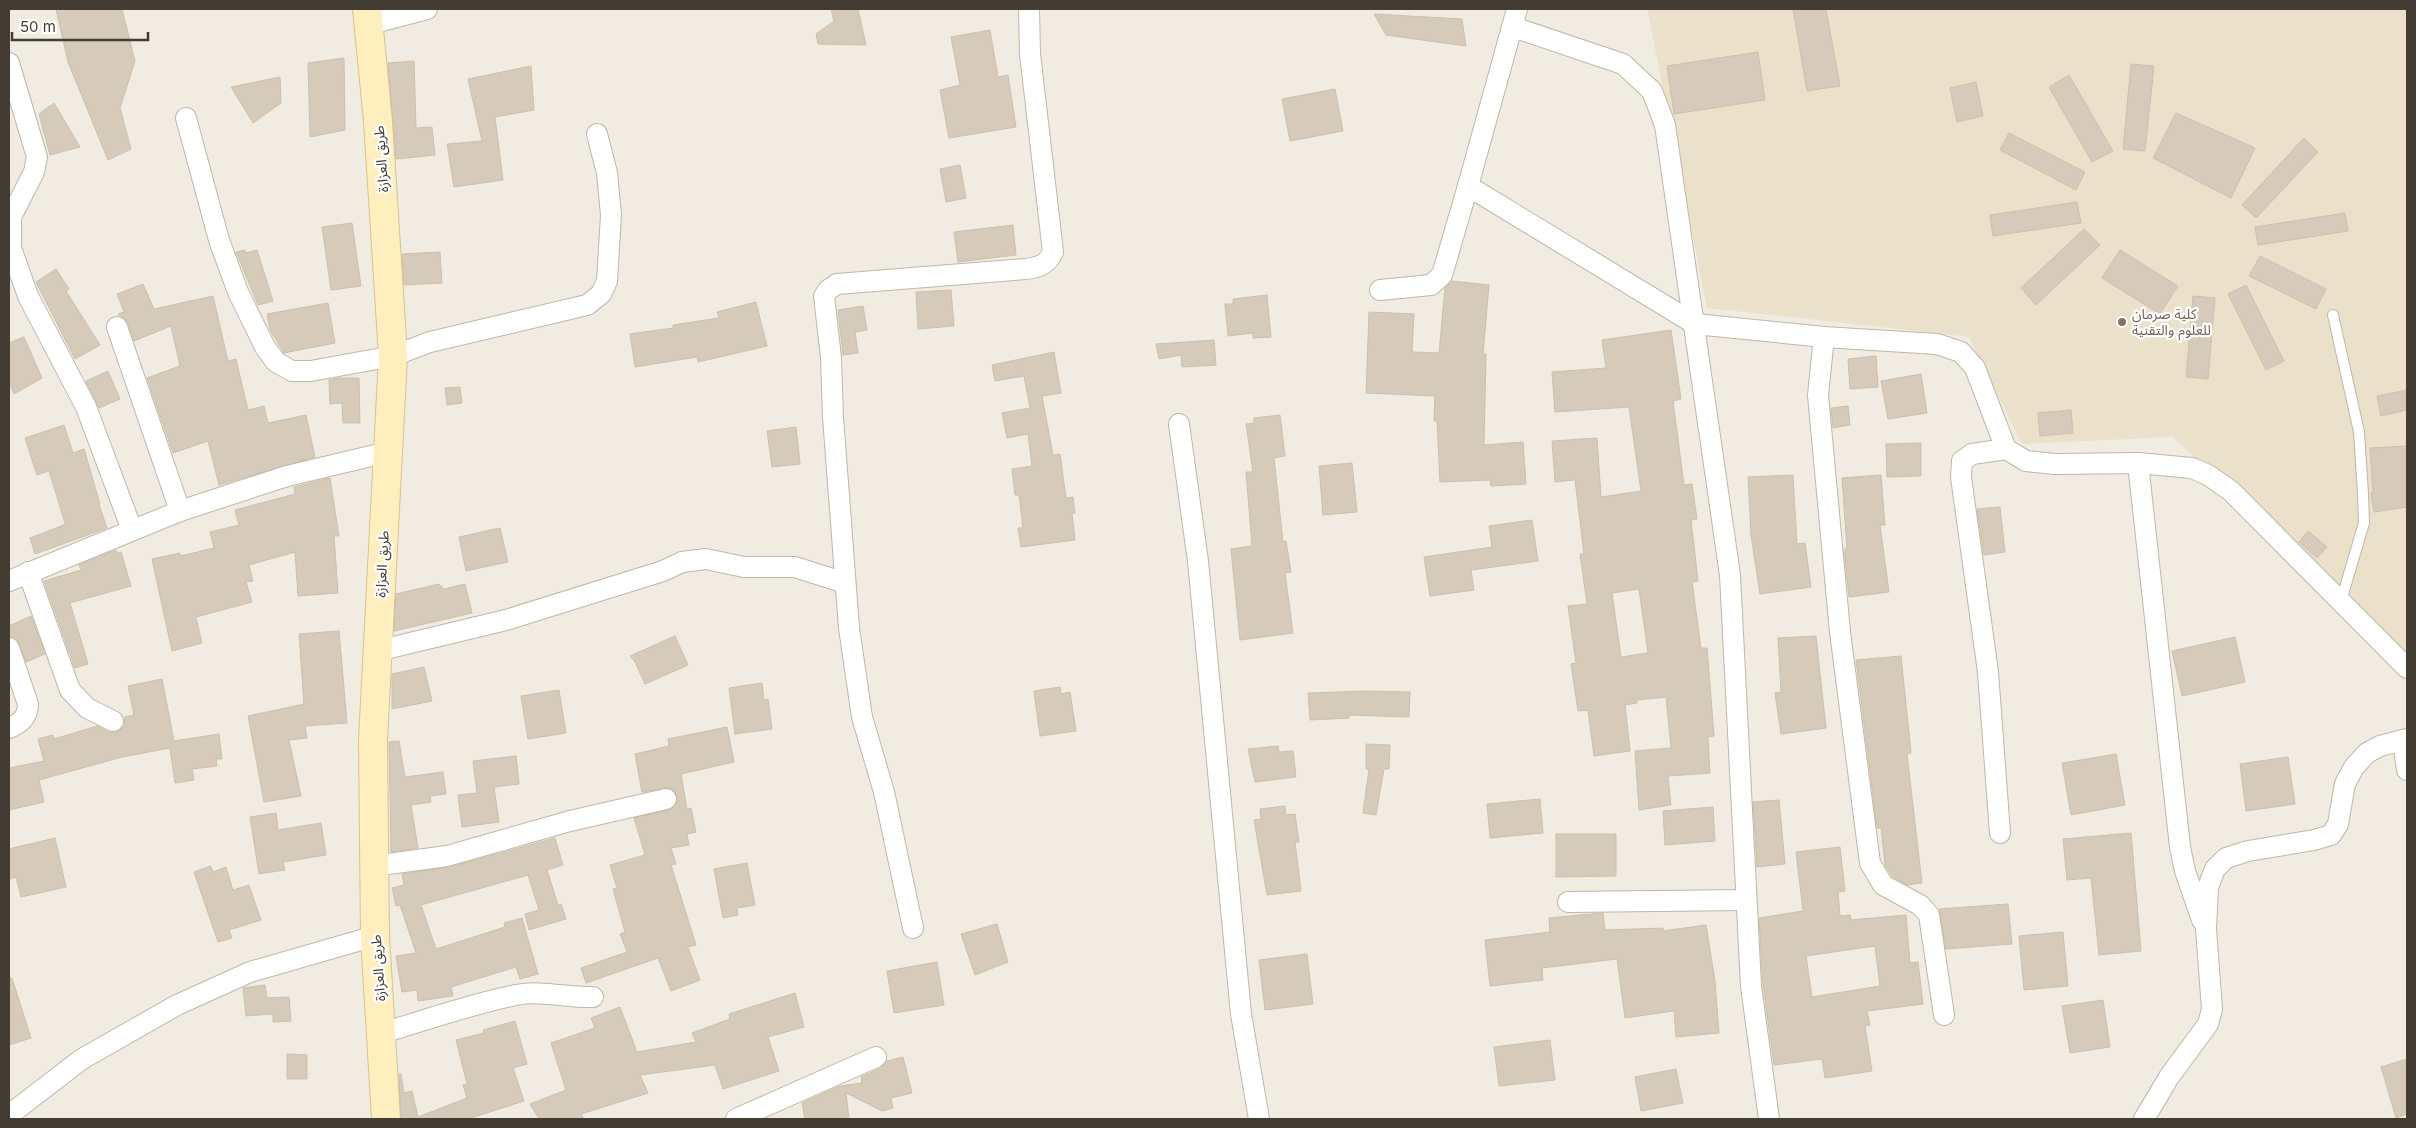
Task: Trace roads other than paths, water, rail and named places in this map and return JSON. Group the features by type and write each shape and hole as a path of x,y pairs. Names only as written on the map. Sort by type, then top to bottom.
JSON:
{"street":[{"path":"369,16 428,9"},
{"path":"913,928 884,792 862,716 849,628 833,417 831,358 824,296 828,290 838,284 1026,269 1039,267 1049,262 1053,252 1030,54 1029,9"},
{"name":"طريق العزازة","path":"369,16 393,356 373,740 375,936 386,1119"},
{"path":"1380,290 1431,285 1442,275 1515,18 1623,64 1652,92 1666,124 1730,575 1751,986 1769,1119"},
{"path":"9,63 37,157 34,172 11,217 11,248 28,296 86,407 132,530"},
{"path":"186,118 219,240 238,292 266,347 276,362 292,371 311,371 393,356 430,342 587,305 601,294 607,281 611,215 607,173 597,134"},
{"path":"1468,186 1695,324 1824,337 1937,344 1960,352 1975,368 2006,449 2026,462 2055,464 2138,463 2192,468 2220,482 2407,668"},
{"path":"118,327 180,511"},
{"path":"1824,337 1818,395 1840,632 1870,863 1882,885 1920,905 1930,915 1944,1015"},
{"path":"1179,424 1198,561 1241,1014 1260,1119"},
{"path":"2000,833 1988,672 1961,477 1962,461 1972,454 2006,449"},
{"path":"113,722 87,708 70,690 14,578 180,511 287,476 388,452"},
{"path":"2138,463 2180,847 2185,871 2206,929"},
{"path":"378,651 506,620 663,571 682,562 706,559 744,567 795,567 845,583"},
{"path":"9,648 28,704 28,713 21,722 9,728"},
{"path":"2144,1119 2169,1077 2208,1024 2212,1009 2206,929 2208,887 2215,869 2226,858 2248,851 2314,840 2330,835 2338,824 2345,784 2354,767 2367,753 2380,746 2405,740 2407,770"},
{"path":"374,866 447,856 570,821 666,799"},
{"path":"1568,902 1746,900"},
{"path":"9,1115 82,1059 177,1005 250,972 375,936"},
{"path":"382,1032 517,995 544,993 574,998 593,997"},
{"path":"736,1119 876,1057"}],"lane":[{"path":"2333,315 2359,432 2364,523 2341,601"}],"place":[{"name":"كلية صرمان للعلوم والتقنية","path":"2122,322"}]}
